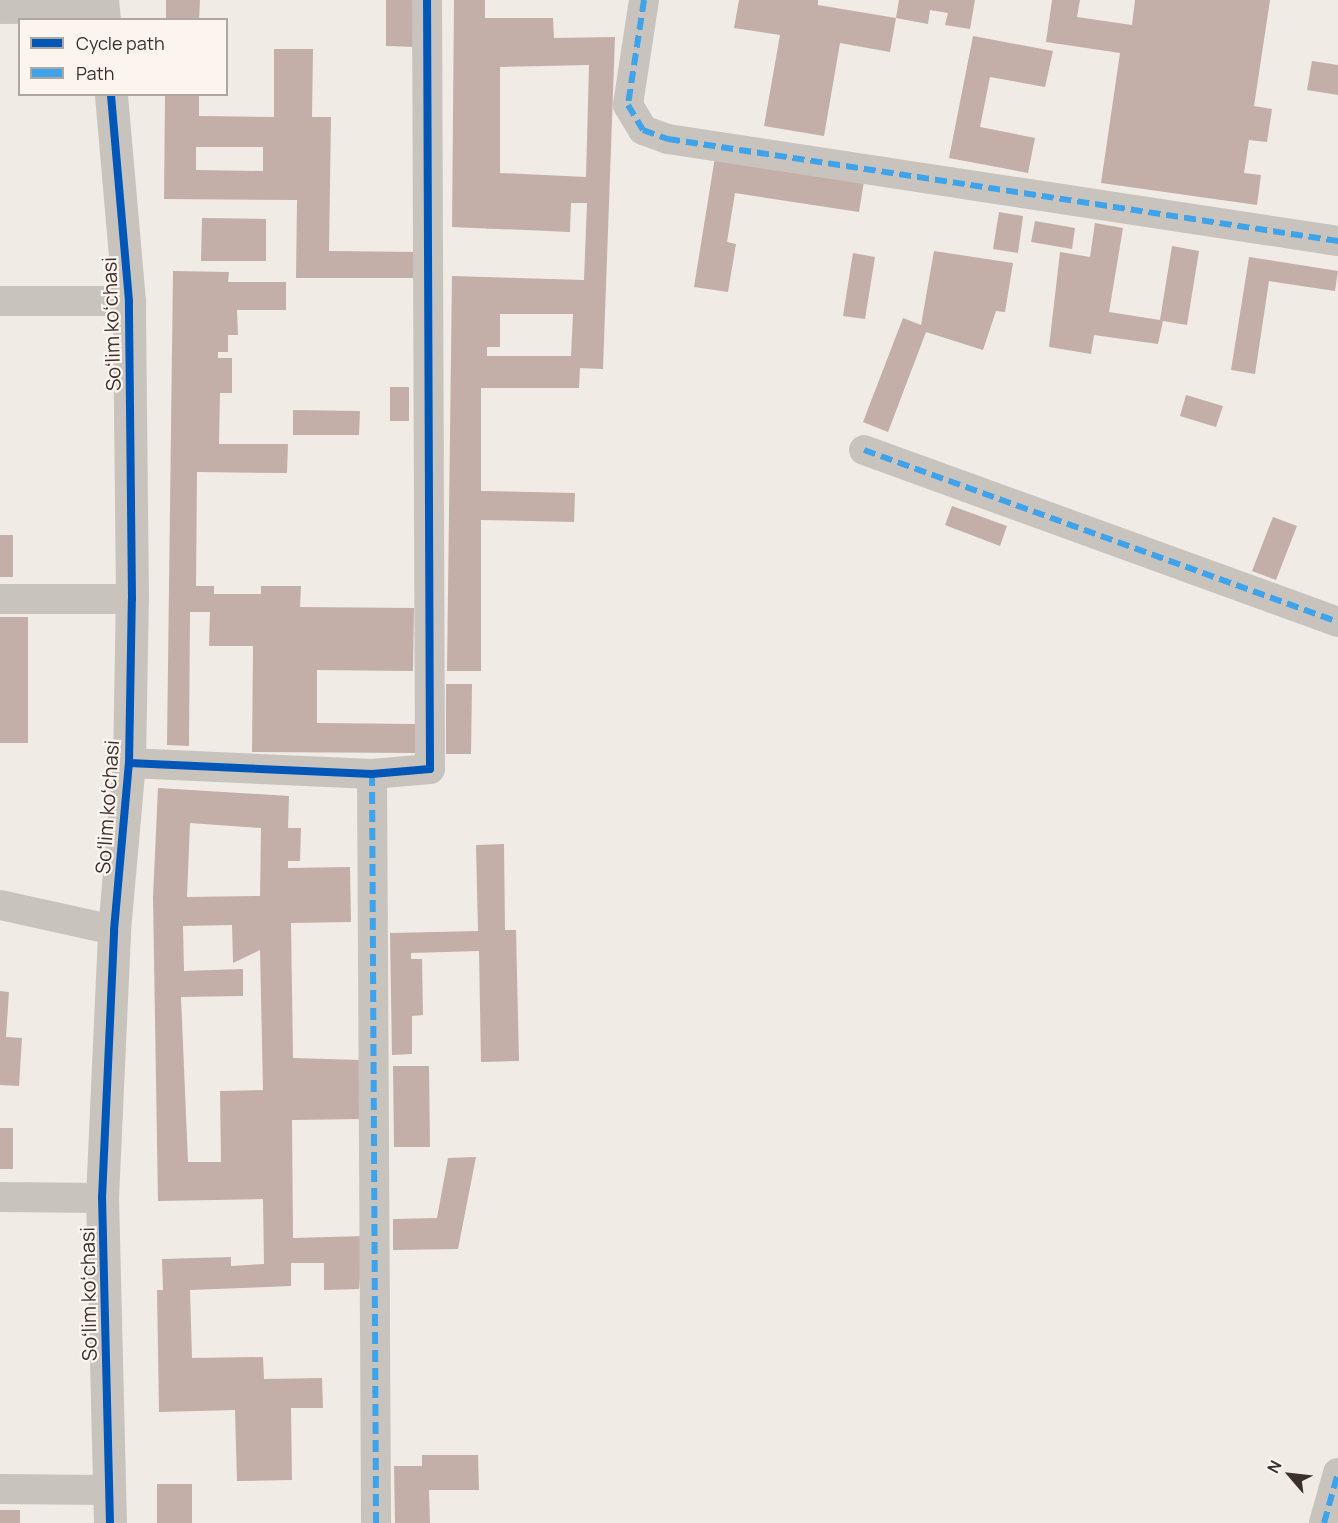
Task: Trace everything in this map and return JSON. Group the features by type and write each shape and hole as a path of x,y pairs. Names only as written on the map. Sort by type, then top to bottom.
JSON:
{"street":[{"path":"129,764 372,774 423,773 431,767 427,0"},
{"path":"644,0 628,105 643,130 660,136 1338,241"},
{"path":"0,9 103,9"},
{"name":"Soʻlim koʻchasi","path":"110,1523 102,1198 114,930 129,764 132,599 129,301 111,96"},
{"path":"0,302 129,301"},
{"path":"864,450 1338,622"},
{"path":"0,599 132,599"},
{"path":"372,774 376,1523"},
{"path":"0,905 114,930"},
{"path":"0,1197 102,1198"},
{"path":"1324,1523 1338,1473"},
{"path":"0,1489 108,1490"}],"building":[{"path":"166,0 200,0 199,18 166,18"},
{"path":"386,0 416,0 415,47 386,46"},
{"path":"454,0 485,0 485,18 553,18 554,38 615,37 603,369 580,368 579,388 481,388 481,491 575,493 574,522 481,520 481,671 447,671 452,276 584,280 587,203 571,203 570,232 452,227","holes":["589,65 586,177 500,173 500,67","500,314 573,314 571,356 487,356 487,347 500,347"]},
{"path":"739,0 818,0 818,5 896,18 890,52 840,43 824,136 764,126 780,35 734,28"},
{"path":"899,0 975,0 970,29 945,25 948,13 930,10 928,24 896,18"},
{"path":"1052,0 1080,0 1077,17 1132,25 1135,0 1270,0 1254,106 1272,109 1267,142 1249,140 1244,173 1261,175 1257,205 1101,183 1120,53 1046,42"},
{"path":"973,36 1053,51 1045,87 990,77 980,127 1035,138 1028,173 949,158"},
{"path":"274,49 313,49 312,117 331,117 329,251 418,252 417,278 296,278 297,200 164,199 165,96 199,96 199,116 274,117","holes":["196,147 263,147 263,171 196,170"]},
{"path":"1312,61 1338,65 1338,95 1307,90"},
{"path":"715,157 864,181 859,212 735,193 727,242 736,244 728,292 694,287"},
{"path":"999,212 1023,216 1018,253 993,249"},
{"path":"202,218 266,219 266,261 201,261"},
{"path":"1035,221 1075,228 1072,249 1031,242"},
{"path":"1095,223 1123,228 1109,312 1160,320 1172,246 1199,251 1187,325 1163,321 1158,344 1094,335 1091,354 1049,347 1060,252 1090,257"},
{"path":"934,251 1013,263 1005,312 996,311 983,350 926,332 888,432 863,422 903,318 921,325"},
{"path":"853,253 875,257 865,319 843,316"},
{"path":"1249,257 1338,271 1335,291 1269,281 1255,374 1231,370"},
{"path":"173,271 229,272 228,282 286,282 286,310 237,310 238,335 228,335 228,352 218,352 218,358 232,358 232,393 220,393 219,444 288,444 287,473 197,472 196,586 214,586 214,594 261,594 261,586 301,586 300,607 414,608 413,671 317,670 317,723 417,724 417,753 252,752 253,646 209,646 210,612 190,612 189,746 167,745"},
{"path":"390,387 409,387 409,421 390,421"},
{"path":"1186,395 1223,406 1216,427 1180,416"},
{"path":"293,410 360,411 359,435 293,435"},
{"path":"952,506 1007,526 1000,546 945,525"},
{"path":"1273,517 1297,526 1276,580 1252,571"},
{"path":"0,535 13,535 13,577 0,577"},
{"path":"0,617 28,617 28,743 0,743"},
{"path":"446,684 472,684 471,754 446,754"},
{"path":"158,788 289,796 288,828 301,828 300,861 288,861 288,868 350,867 351,922 291,923 293,1058 361,1060 362,1119 292,1120 293,1238 364,1236 359,1289 324,1290 324,1263 291,1263 291,1286 190,1290 192,1358 263,1357 264,1379 322,1378 323,1408 291,1408 292,1480 237,1481 235,1410 159,1412 157,1290 163,1290 162,1259 231,1257 231,1266 264,1264 263,1199 158,1201 153,897","holes":["190,823 261,828 260,896 187,897","232,925 233,963 260,950 263,1090 220,1091 221,1162 188,1162 181,997 243,996 243,969 184,971 183,926"]},
{"path":"504,844 505,930 516,930 519,1061 481,1062 479,951 411,953 411,959 422,959 423,1015 412,1016 412,1054 392,1055 390,933 478,931 476,845"},
{"path":"0,991 9,992 6,1037 22,1038 19,1086 0,1085"},
{"path":"393,1066 429,1066 430,1147 394,1147"},
{"path":"0,1128 13,1128 13,1169 0,1169"},
{"path":"476,1157 458,1249 393,1250 393,1219 437,1218 448,1158"},
{"path":"422,1455 478,1455 479,1490 429,1490 430,1523 395,1523 394,1466 422,1466"},
{"path":"157,1484 192,1484 192,1523 157,1523"},
{"path":"0,1510 20,1510 20,1523 0,1523"}],"marked path":[{"path":"644,0 628,105 643,130 668,139 1338,241"},
{"path":"864,450 1338,622"},
{"path":"372,774 376,1523"},
{"path":"1324,1523 1338,1473"}],"cycle path":[{"path":"129,763 372,774 430,769 427,0"},
{"path":"110,1523 102,1198 114,930 129,763 132,599 129,301 111,96"}]}
